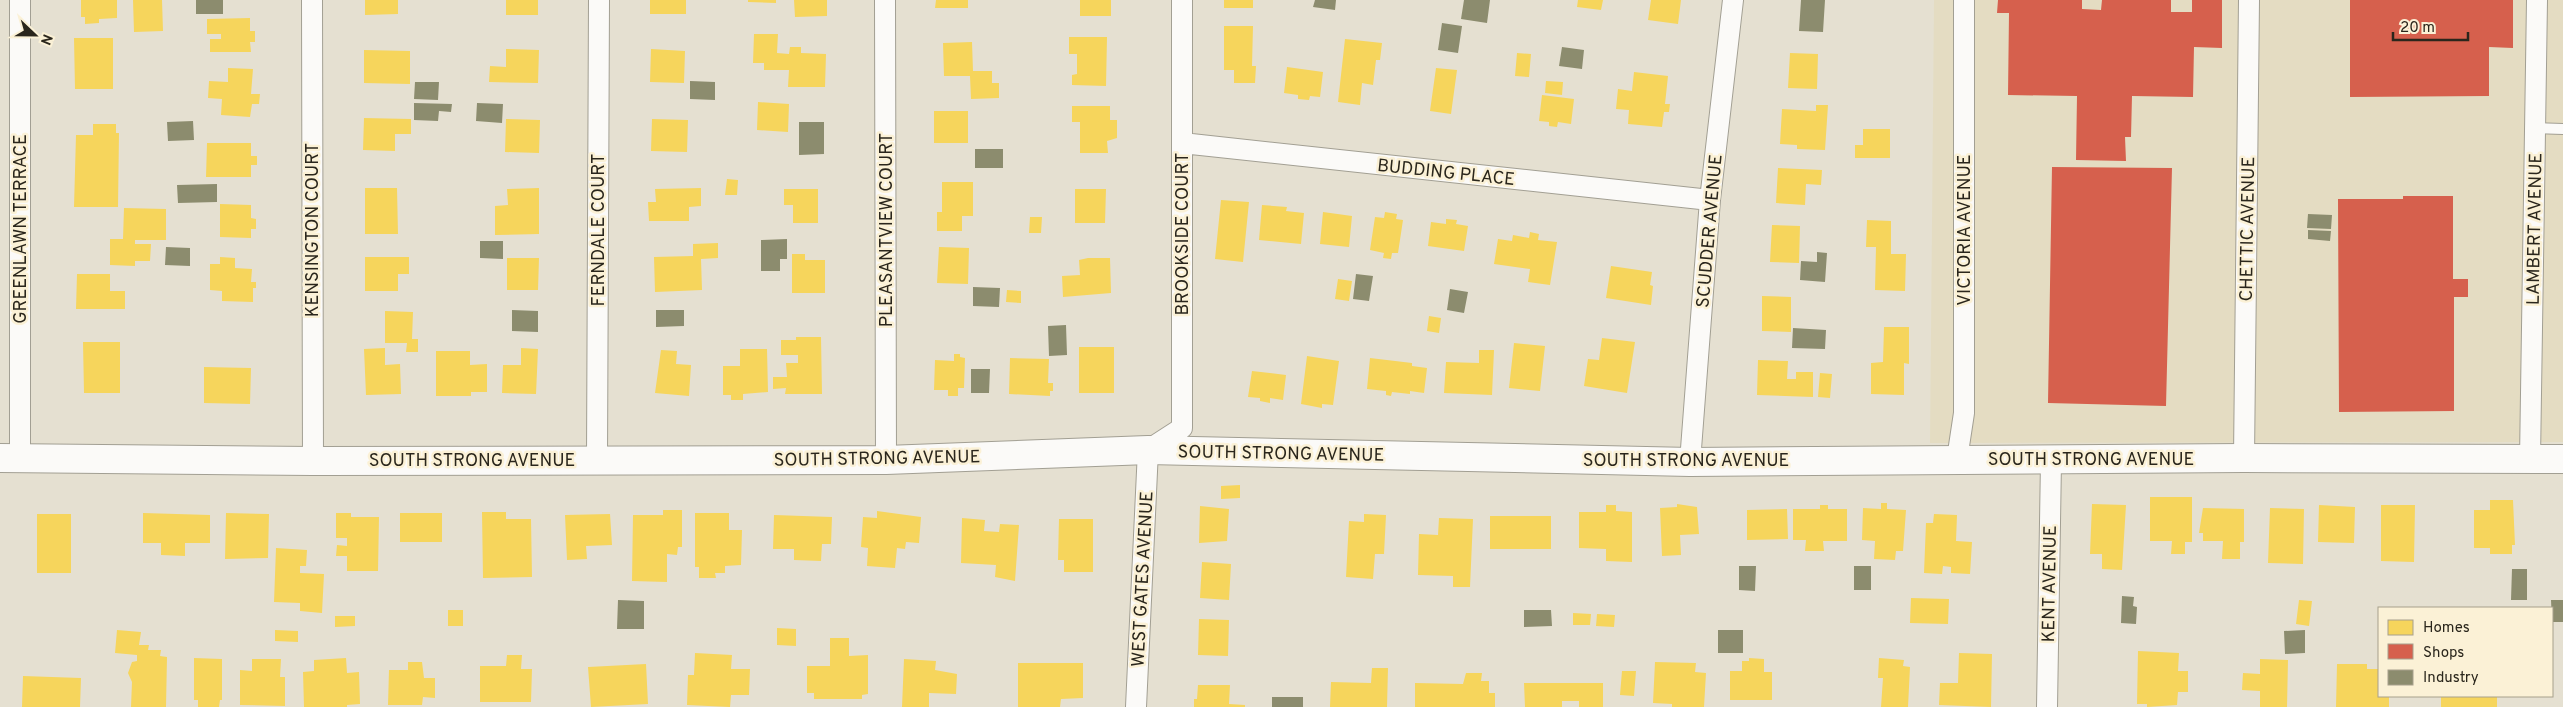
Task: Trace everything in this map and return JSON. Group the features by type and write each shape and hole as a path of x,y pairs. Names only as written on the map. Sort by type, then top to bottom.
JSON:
{"street":[{"name":"GREENLAWN TERRACE","path":"10,458 20,0"},
{"name":"KENSINGTON COURT","path":"312,0 313,461"},
{"name":"FERNDALE COURT","path":"597,460 599,0"},
{"name":"PLEASANTVIEW COURT","path":"885,0 886,460"},
{"name":"BROOKSIDE COURT","path":"1148,450 1182,428 1182,0"},
{"name":"SCUDDER AVENUE","path":"1690,462 1710,200 1733,0"},
{"name":"VICTORIA AVENUE","path":"1957,459 1964,413 1964,0"},
{"name":"CHETTIC AVENUE","path":"2244,458 2250,0"},
{"name":"LAMBERT AVENUE","path":"2530,459 2537,0"},
{"name":"BUDDING PLACE","path":"1182,143 1710,200"},
{"name":"SOUTH STRONG AVENUE","path":"10,458 313,461 886,460 1148,450 1690,462 1957,459 2051,461 2244,458 2563,459"},
{"name":"WEST GATES AVENUE","path":"1136,707 1148,450"},
{"name":"KENT AVENUE","path":"2047,707 2051,461"}],"lane":[{"path":"2535,128 2563,129"}],"shaded area":[{"path":"1934,0 2563,0 2563,442 1930,443"}],"building: Homes":[{"path":"81,0 117,0 117,18 99,19 99,23 85,24 85,17 81,17"},
{"path":"133,0 162,0 163,31 134,32"},
{"path":"365,0 398,0 398,14 365,15"},
{"path":"506,0 538,0 538,15 506,15"},
{"path":"650,0 686,0 686,14 650,14"},
{"path":"748,0 776,0 776,3 748,2"},
{"path":"794,0 827,0 827,16 795,17"},
{"path":"936,0 968,0 968,8 935,8"},
{"path":"1080,0 1111,0 1111,16 1080,16"},
{"path":"1224,0 1253,0 1253,8 1224,8"},
{"path":"1578,0 1603,0 1601,10 1577,7"},
{"path":"1651,0 1681,0 1678,24 1648,20"},
{"path":"250,18 250,31 255,31 255,42 250,42 251,52 210,52 210,39 221,39 221,34 207,34 207,19"},
{"path":"1224,26 1253,26 1252,66 1256,66 1255,83 1234,83 1234,70 1224,70"},
{"path":"754,34 778,34 777,53 789,54 790,47 801,47 801,53 826,54 825,87 788,87 789,70 764,70 764,63 753,63"},
{"path":"1069,37 1107,37 1106,86 1072,85 1072,75 1077,74 1077,54 1069,54"},
{"path":"74,38 113,38 113,89 75,89"},
{"path":"1345,39 1382,43 1380,60 1376,60 1373,85 1362,83 1360,105 1338,102"},
{"path":"972,42 973,71 992,71 992,83 999,83 999,98 971,99 970,76 944,76 943,43"},
{"path":"506,49 539,50 538,83 489,82 490,66 506,67"},
{"path":"651,49 685,51 684,83 650,82"},
{"path":"364,50 410,51 410,84 364,83"},
{"path":"1517,53 1531,54 1529,77 1515,76"},
{"path":"1790,53 1818,54 1817,89 1788,88"},
{"path":"1287,67 1323,72 1320,97 1310,96 1309,100 1298,99 1298,95 1284,93"},
{"path":"228,68 253,69 251,94 260,94 259,104 252,104 250,117 221,115 222,99 208,98 209,81 228,82"},
{"path":"1436,68 1457,70 1451,114 1430,111"},
{"path":"1634,72 1668,76 1665,104 1670,104 1669,112 1664,112 1662,127 1628,124 1629,110 1616,109 1618,89 1632,91"},
{"path":"1546,81 1563,82 1562,95 1545,93"},
{"path":"1542,95 1574,99 1571,124 1558,122 1557,127 1549,126 1549,122 1539,121"},
{"path":"758,102 789,104 788,132 757,130"},
{"path":"1816,105 1828,105 1825,150 1797,149 1797,145 1780,144 1782,109 1816,111"},
{"path":"1072,106 1110,106 1110,120 1117,120 1117,138 1107,141 1108,153 1080,153 1080,122 1072,122"},
{"path":"934,111 968,111 968,143 934,143"},
{"path":"364,118 411,119 411,134 395,134 395,151 363,150"},
{"path":"506,119 540,120 539,153 505,152"},
{"path":"652,119 688,120 687,152 651,151"},
{"path":"93,124 116,124 116,133 119,133 118,207 74,207 76,135 93,135"},
{"path":"1863,129 1890,129 1890,158 1855,158 1855,145 1863,145"},
{"path":"207,143 251,143 251,156 257,156 257,165 251,165 251,177 206,177"},
{"path":"1778,168 1822,170 1821,185 1806,184 1805,205 1776,203"},
{"path":"727,179 738,180 737,195 725,195"},
{"path":"942,182 973,182 973,216 962,216 962,231 937,231 937,212 942,212"},
{"path":"365,188 397,188 398,234 365,234"},
{"path":"539,188 539,234 495,235 495,206 508,205 507,189"},
{"path":"701,188 701,206 689,207 689,221 649,221 648,202 656,202 655,189"},
{"path":"784,189 818,189 818,223 793,223 793,205 784,205"},
{"path":"1075,189 1106,189 1105,223 1075,223"},
{"path":"1221,200 1249,202 1243,262 1215,259"},
{"path":"220,204 251,205 251,218 256,219 256,229 251,229 251,238 220,237"},
{"path":"1262,205 1287,207 1286,211 1304,213 1301,244 1259,240"},
{"path":"124,208 166,209 166,240 135,240 135,244 151,244 150,261 135,261 135,266 110,265 110,239 123,239"},
{"path":"1323,212 1352,216 1349,247 1320,244"},
{"path":"1385,212 1397,214 1396,219 1403,220 1398,253 1392,253 1391,259 1383,258 1384,253 1370,250 1375,217 1384,218"},
{"path":"1030,217 1042,217 1041,233 1029,233"},
{"path":"1446,219 1457,220 1456,224 1468,226 1464,251 1428,246 1431,222 1446,224"},
{"path":"1867,220 1891,221 1891,254 1906,254 1905,291 1875,290 1876,247 1866,247"},
{"path":"1772,225 1800,226 1799,263 1770,262"},
{"path":"1530,232 1539,234 1538,240 1557,242 1550,285 1528,282 1530,269 1494,264 1498,239 1512,241 1513,235 1529,238"},
{"path":"718,243 718,258 701,259 702,290 655,292 654,257 693,256 693,244"},
{"path":"939,247 969,248 968,284 937,283"},
{"path":"792,254 805,254 805,260 825,260 825,293 792,293"},
{"path":"220,257 235,258 235,268 252,269 251,282 256,282 256,288 253,288 253,302 222,301 222,291 210,290 210,264 220,264"},
{"path":"365,257 409,257 409,274 398,274 398,291 365,291"},
{"path":"507,258 539,258 538,290 507,290"},
{"path":"1110,258 1111,293 1063,297 1062,276 1080,275 1079,260"},
{"path":"1611,266 1652,272 1650,285 1653,286 1651,305 1606,298"},
{"path":"77,274 110,274 110,291 125,291 125,309 76,309"},
{"path":"1338,279 1352,281 1349,301 1335,299"},
{"path":"1007,290 1021,291 1021,303 1006,302"},
{"path":"1762,296 1791,297 1791,332 1762,331"},
{"path":"385,311 413,312 412,339 418,339 418,352 406,352 407,343 385,343"},
{"path":"1429,316 1441,318 1439,333 1427,331"},
{"path":"1884,327 1909,327 1909,364 1904,363 1904,395 1871,394 1871,363 1883,362"},
{"path":"796,337 821,337 822,394 785,394 786,388 773,389 773,377 787,377 786,363 798,363 798,355 781,355 781,340 796,340"},
{"path":"1602,338 1635,342 1627,393 1584,386 1588,359 1599,360"},
{"path":"83,342 120,342 120,393 84,393"},
{"path":"1514,343 1545,346 1540,391 1509,388"},
{"path":"1079,347 1114,347 1114,393 1079,393"},
{"path":"385,348 385,365 400,364 401,394 366,395 364,349"},
{"path":"521,348 538,349 536,394 502,393 503,365 521,365"},
{"path":"740,349 767,349 768,392 743,394 743,400 731,400 731,395 723,395 723,366 740,366"},
{"path":"661,350 677,351 676,364 691,365 689,396 655,393"},
{"path":"1479,350 1494,350 1492,395 1444,393 1446,362 1479,363"},
{"path":"436,351 470,351 470,365 487,364 487,392 471,392 471,396 436,396"},
{"path":"954,354 960,354 960,357 965,358 964,388 958,388 958,396 948,396 948,390 934,390 935,360 954,361"},
{"path":"1307,356 1339,361 1333,405 1322,404 1322,408 1301,404"},
{"path":"1010,358 1049,359 1048,383 1053,383 1053,391 1050,391 1050,396 1009,394"},
{"path":"1370,358 1412,363 1412,366 1427,368 1424,393 1410,391 1410,394 1392,392 1391,396 1386,395 1386,391 1367,389"},
{"path":"1758,360 1788,361 1787,379 1796,379 1796,372 1813,372 1813,397 1757,395"},
{"path":"204,367 251,368 250,404 204,403"},
{"path":"1252,371 1286,375 1283,400 1270,398 1270,403 1260,401 1260,398 1248,397"},
{"path":"1820,373 1832,374 1830,398 1818,397"},
{"path":"1240,485 1240,498 1221,499 1221,486"},
{"path":"2150,497 2192,497 2192,542 2185,542 2185,554 2171,554 2172,541 2150,541"},
{"path":"2490,500 2513,500 2515,545 2512,545 2512,554 2490,554 2490,548 2474,548 2474,510 2490,510"},
{"path":"1881,503 1887,503 1887,509 1906,510 1903,551 1896,551 1895,560 1874,559 1875,541 1862,540 1863,508 1881,509"},
{"path":"1677,504 1697,507 1699,534 1680,535 1681,555 1662,556 1660,508 1677,507"},
{"path":"2092,504 2126,505 2122,570 2102,569 2102,554 2090,554"},
{"path":"1606,505 1616,505 1616,511 1632,512 1632,562 1606,561 1606,549 1579,548 1579,512 1606,512"},
{"path":"1820,505 1828,505 1828,509 1847,509 1847,541 1823,541 1824,551 1805,551 1806,540 1793,540 1793,509 1820,509"},
{"path":"2319,505 2355,507 2354,543 2318,542"},
{"path":"2381,505 2415,505 2414,562 2381,561"},
{"path":"1200,506 1229,509 1227,541 1199,543"},
{"path":"2203,508 2244,509 2244,542 2240,542 2240,559 2222,559 2223,541 2203,541 2203,533 2199,533"},
{"path":"2270,508 2304,509 2303,564 2268,563"},
{"path":"1787,509 1788,539 1747,540 1747,510"},
{"path":"663,510 682,510 682,547 678,547 677,555 667,554 667,582 632,581 633,515 663,515"},
{"path":"877,511 921,517 919,543 906,542 905,549 897,548 895,568 867,566 868,548 861,547 863,517 877,518"},
{"path":"482,512 506,512 506,519 531,519 532,577 483,578"},
{"path":"143,513 210,515 210,543 185,543 185,556 161,555 161,543 143,543"},
{"path":"226,513 269,514 268,558 225,559"},
{"path":"336,513 351,513 351,517 379,517 378,571 347,571 347,556 336,556 337,545 347,546 347,538 336,538"},
{"path":"400,513 442,513 442,542 400,542"},
{"path":"695,513 729,513 729,530 742,530 741,565 725,566 725,573 715,573 716,578 699,578 699,567 695,567"},
{"path":"37,514 71,514 71,573 37,573"},
{"path":"610,514 612,545 586,546 587,559 567,560 565,515"},
{"path":"1364,514 1386,515 1384,554 1375,554 1373,579 1346,577 1349,521 1364,522"},
{"path":"1934,514 1957,515 1956,541 1972,542 1970,574 1951,573 1951,567 1943,566 1942,574 1924,573 1926,523 1933,523"},
{"path":"774,515 832,517 831,544 822,544 821,561 794,560 794,549 773,549"},
{"path":"1490,516 1551,516 1551,549 1490,549"},
{"path":"962,518 985,520 984,531 999,532 1000,524 1019,525 1015,581 995,577 996,565 961,563"},
{"path":"1439,518 1473,519 1470,587 1453,587 1453,576 1418,575 1419,534 1438,535"},
{"path":"1059,519 1093,519 1093,572 1064,572 1064,560 1058,560"},
{"path":"276,548 307,550 306,566 300,566 300,573 324,574 322,613 300,611 300,603 274,602"},
{"path":"1202,562 1231,564 1229,600 1200,598"},
{"path":"1911,598 1949,599 1948,624 1910,623"},
{"path":"2299,600 2312,601 2309,626 2296,624"},
{"path":"448,610 463,610 463,626 448,626"},
{"path":"1573,613 1591,614 1590,625 1573,625"},
{"path":"1597,614 1615,615 1614,627 1596,626"},
{"path":"335,616 355,616 355,626 335,627"},
{"path":"1199,619 1229,620 1228,656 1198,655"},
{"path":"777,628 796,629 796,646 777,645"},
{"path":"117,630 141,632 139,645 149,645 148,650 161,650 160,656 167,657 166,707 131,707 132,682 128,673 132,662 137,661 137,655 115,653"},
{"path":"275,630 298,631 298,642 275,641"},
{"path":"830,638 849,638 849,656 868,655 868,694 862,695 862,699 814,699 814,693 807,693 807,666 830,666"},
{"path":"2138,651 2179,653 2178,671 2188,671 2188,692 2178,692 2177,705 2147,707 2147,704 2137,704"},
{"path":"695,653 732,655 731,669 750,669 749,695 731,695 730,707 687,705 688,675 694,675"},
{"path":"1959,653 1992,654 1991,707 1939,705 1940,683 1958,683"},
{"path":"507,655 522,655 521,669 532,669 531,702 480,702 480,666 506,666"},
{"path":"194,658 222,659 222,700 220,700 219,707 198,707 198,700 194,700"},
{"path":"346,658 347,673 359,672 360,704 347,705 347,707 304,707 303,672 314,671 314,660"},
{"path":"1749,658 1764,659 1764,672 1772,672 1772,700 1730,700 1730,671 1742,671 1742,661 1749,661"},
{"path":"1879,658 1904,660 1903,666 1910,667 1908,707 1881,707 1883,678 1878,678"},
{"path":"252,659 281,659 280,677 285,677 285,706 240,705 240,670 252,671"},
{"path":"904,659 936,661 935,670 957,674 956,694 929,693 929,707 902,707"},
{"path":"2260,659 2288,660 2287,707 2260,707 2260,691 2242,690 2243,673 2260,674"},
{"path":"408,662 422,662 424,678 435,678 435,698 423,697 422,705 388,705 389,670 408,670"},
{"path":"1655,662 1696,663 1695,672 1706,673 1704,707 1672,707 1672,704 1653,703"},
{"path":"1018,663 1083,663 1083,698 1061,699 1060,707 1018,707"},
{"path":"646,664 648,704 591,707 588,667"},
{"path":"2337,664 2367,664 2367,669 2378,669 2378,697 2389,697 2389,707 2336,707"},
{"path":"1372,668 1388,668 1387,707 1330,707 1331,682 1371,683"},
{"path":"1622,671 1636,671 1634,696 1620,695"},
{"path":"1466,673 1482,673 1481,681 1489,681 1489,693 1495,693 1495,707 1415,707 1415,683 1463,684"},
{"path":"23,676 81,678 80,707 22,707"},
{"path":"1524,683 1603,683 1603,707 1579,707 1579,701 1562,701 1562,707 1525,707"},
{"path":"1198,685 1230,685 1229,704 1245,705 1245,707 1194,707 1194,699 1197,699"},
{"path":"2441,697 2497,697 2497,707 2441,707"}],"building: Shops":[{"path":"1998,0 2082,0 2082,9 2101,10 2102,0 2171,0 2171,12 2192,12 2192,0 2222,0 2222,48 2194,47 2193,97 2132,96 2131,137 2125,137 2126,161 2076,160 2077,96 2008,95 2009,13 1997,13"},
{"path":"2350,0 2513,0 2513,48 2489,47 2489,96 2350,97"},
{"path":"2052,167 2172,168 2166,406 2048,403"},
{"path":"2403,196 2453,196 2453,279 2468,279 2468,297 2454,297 2454,411 2339,412 2338,199 2403,199"}],"building: Industry":[{"path":"196,0 223,0 223,14 196,14"},
{"path":"1315,0 1336,0 1335,10 1313,7"},
{"path":"1464,0 1490,0 1487,23 1461,19"},
{"path":"1801,0 1825,0 1823,32 1799,31"},
{"path":"1442,23 1462,26 1458,53 1438,50"},
{"path":"1562,47 1584,50 1582,69 1559,66"},
{"path":"690,81 715,82 715,100 690,99"},
{"path":"415,82 439,82 438,100 414,99"},
{"path":"414,103 452,104 451,112 439,111 438,121 414,120"},
{"path":"477,103 503,104 502,123 476,121"},
{"path":"193,121 194,140 168,141 167,122"},
{"path":"799,122 824,122 824,154 799,155"},
{"path":"975,149 1003,149 1003,168 975,168"},
{"path":"217,184 217,202 178,203 177,185"},
{"path":"2308,214 2332,215 2331,229 2307,228"},
{"path":"2308,230 2331,231 2330,241 2308,239"},
{"path":"787,239 787,259 780,259 780,271 761,271 761,240"},
{"path":"480,241 503,241 503,259 480,258"},
{"path":"166,247 190,248 190,266 165,265"},
{"path":"1817,252 1827,253 1825,282 1800,280 1801,261 1817,262"},
{"path":"1356,274 1373,276 1369,301 1353,299"},
{"path":"973,287 1000,288 999,307 973,306"},
{"path":"1450,289 1468,292 1464,313 1447,310"},
{"path":"512,310 538,311 538,332 512,331"},
{"path":"656,310 684,310 684,326 656,327"},
{"path":"1066,325 1067,355 1049,356 1048,326"},
{"path":"1793,328 1826,330 1825,349 1792,348"},
{"path":"971,369 990,369 989,393 971,393"},
{"path":"1739,566 1756,566 1755,591 1739,590"},
{"path":"1854,566 1871,566 1871,590 1854,590"},
{"path":"2512,569 2527,569 2527,600 2511,600"},
{"path":"2122,596 2134,597 2133,606 2137,607 2136,624 2121,623"},
{"path":"618,600 644,601 644,629 617,629"},
{"path":"2551,600 2563,600 2563,622 2553,622 2553,607 2551,607"},
{"path":"1524,610 1551,610 1552,626 1524,627"},
{"path":"1718,630 1743,630 1743,653 1718,653"},
{"path":"2305,630 2305,653 2285,654 2284,631"},
{"path":"1272,697 1303,697 1303,707 1272,707"}]}
